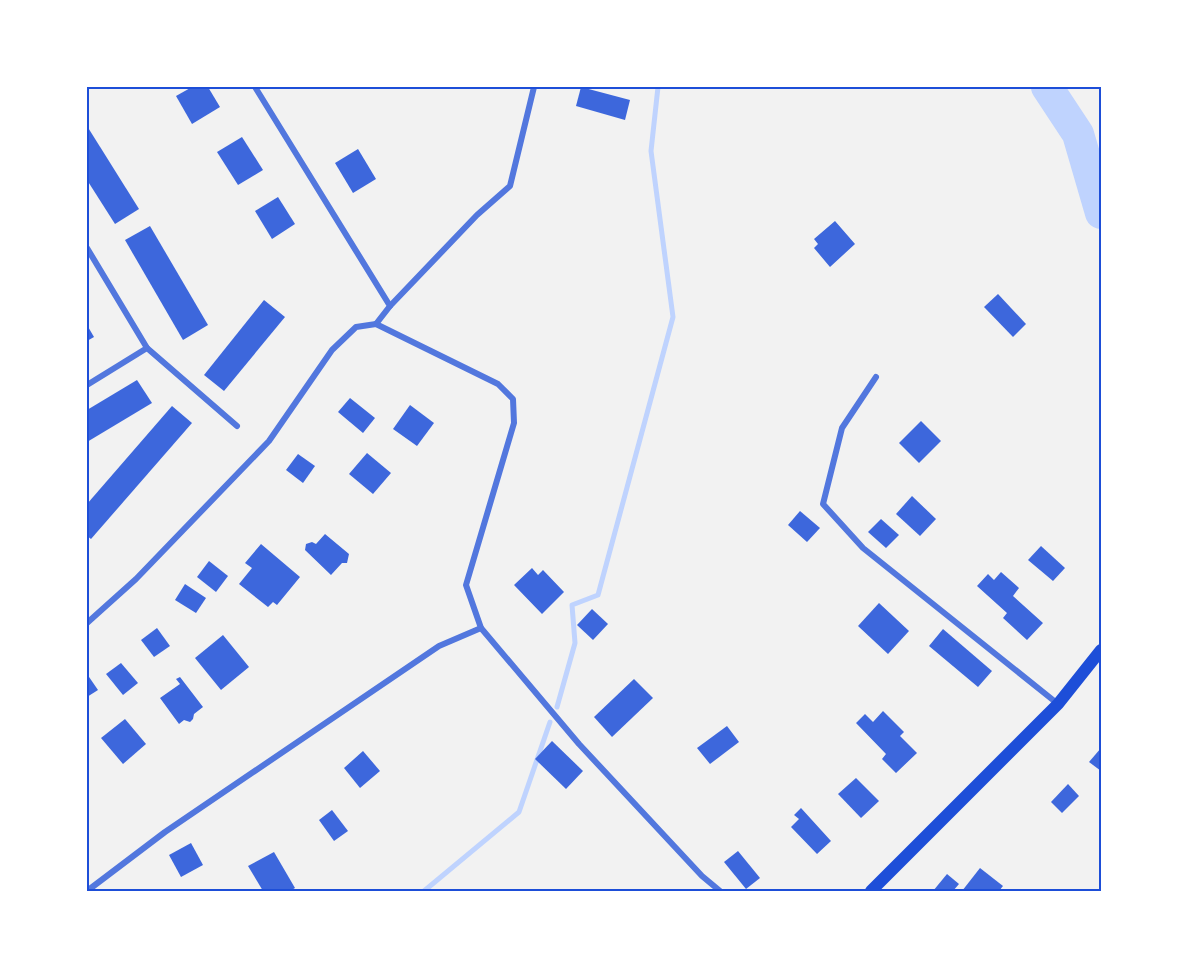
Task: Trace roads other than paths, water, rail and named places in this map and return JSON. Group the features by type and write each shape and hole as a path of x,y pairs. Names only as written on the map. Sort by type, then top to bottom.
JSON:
{"main road":[{"path":"871,891 1058,704 1101,650"}],"street":[{"path":"255,87 390,306"},
{"path":"376,324 390,306 477,215 510,186 532,88"},
{"path":"87,248 147,348 237,426"},
{"path":"87,623 136,579 269,441 332,350 356,327 376,324 498,384 513,399 514,423 466,585 481,628 579,744 702,876 720,891"},
{"path":"87,385 147,348"},
{"path":"876,377 842,428 823,504 863,548 1058,704"},
{"path":"87,891 165,831 439,646 481,628"}],"waterway":[{"path":"557,707 575,643 572,605 598,595 673,317 651,151 658,87"},
{"path":"1047,87 1078,134 1101,213"},
{"path":"424,891 519,812 550,722"}]}
